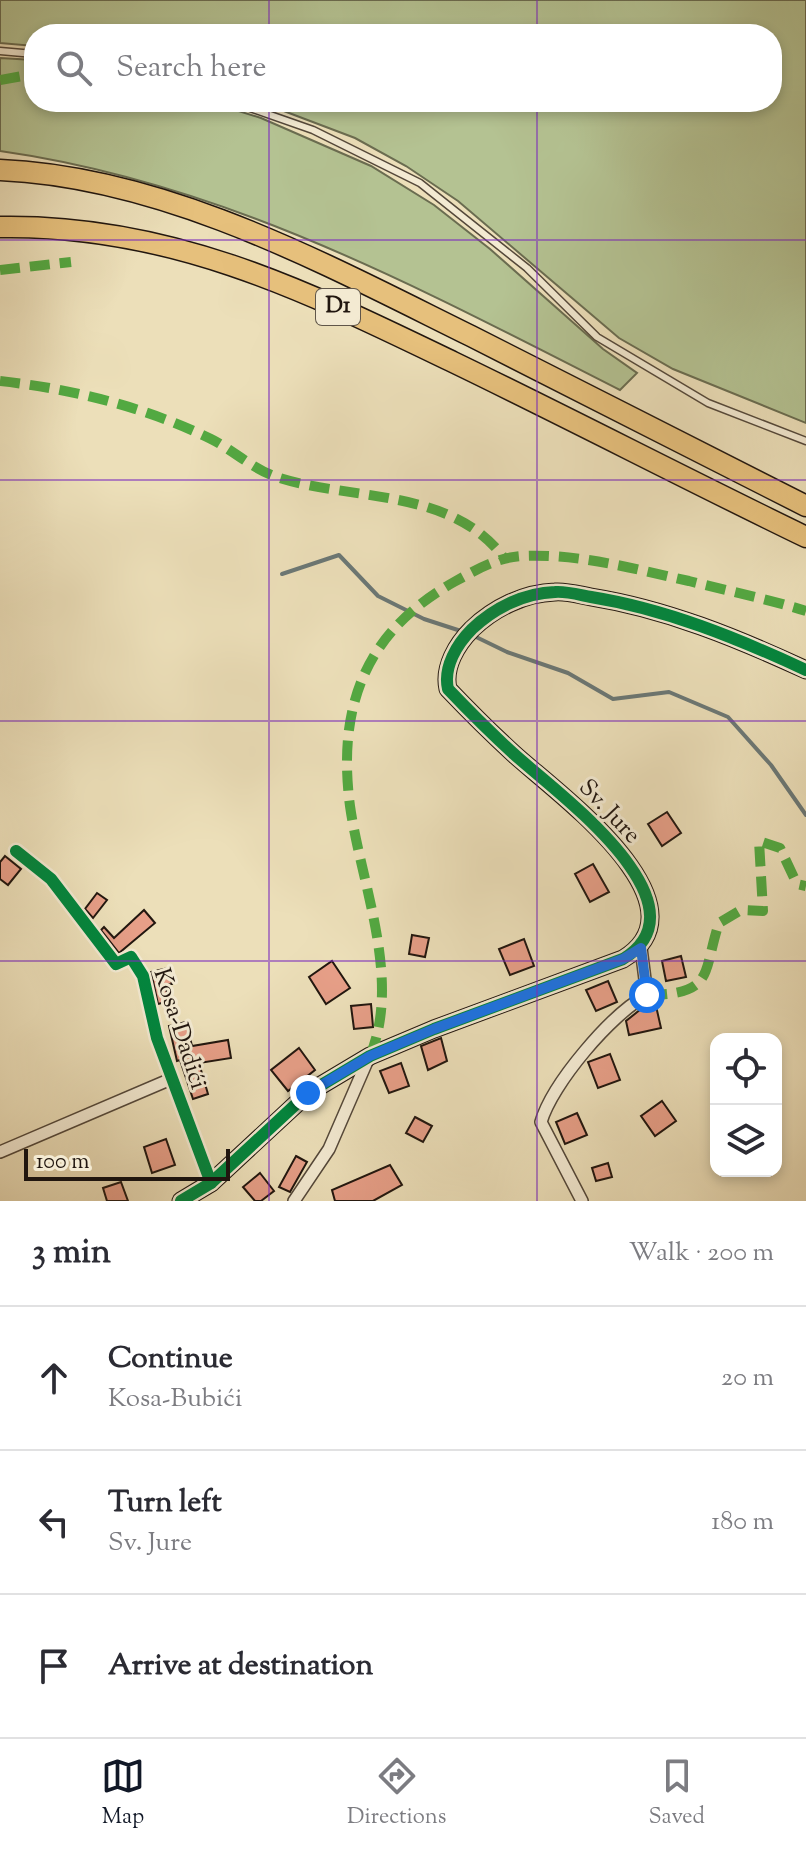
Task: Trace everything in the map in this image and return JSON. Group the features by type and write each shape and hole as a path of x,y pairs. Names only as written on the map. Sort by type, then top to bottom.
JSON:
{"highway":[{"name":"D1","path":"0,170 97,183 216,220 404,303 806,506"},
{"name":"D1","path":"0,227 61,228 134,237 239,266 354,314 806,537"}],"street":[{"name":"Sv. Jure","path":"641,948 649,931 650,912 618,847 558,789 515,755 448,689 449,663 466,636 491,613 521,598 556,591 627,603 739,639 806,670"},
{"name":"Kosa-Dadići","path":"16,851 51,879 116,964 131,957 143,976 171,1079 211,1183"},
{"path":"187,1200 211,1183 308,1093 370,1056 623,959 641,948 647,995 627,1006 608,1024 547,1102 541,1122 582,1201"},
{"path":"294,1201 329,1149 370,1056"},
{"path":"0,1152 171,1079"}],"lane":[{"path":"0,51 24,53"},
{"path":"262,112 313,130 420,183 527,268 597,337 708,403 806,441"}],"green space":[{"path":"0,0 806,0 806,423 673,369 619,338 458,201 406,166 355,138 286,112 782,112 782,24 24,24 24,45 0,43"},
{"path":"0,58 24,59 24,112 242,112 261,118 371,166 434,205 490,249 603,349 637,373 620,390 395,278 242,214 83,166 0,151"}],"building":[{"path":"667,812 681,833 662,846 648,824"},
{"path":"5,856 21,869 8,885 0,879 0,862"},
{"path":"593,864 609,892 590,902 575,874"},
{"path":"97,893 107,900 93,918 85,909"},
{"path":"144,910 155,923 119,953 101,930 104,927 114,938"},
{"path":"412,935 429,938 425,957 409,954"},
{"path":"524,939 534,966 510,975 499,949"},
{"path":"681,956 686,977 666,981 662,961"},
{"path":"332,961 350,988 326,1004 309,977"},
{"path":"168,968 172,984 165,985 169,1001 158,1004 151,972"},
{"path":"608,981 617,1002 596,1011 586,990"},
{"path":"371,1004 373,1027 354,1029 351,1006"},
{"path":"656,1006 661,1028 629,1035 626,1021 641,1009"},
{"path":"186,1022 192,1046 228,1040 231,1058 199,1063 208,1094 193,1099 180,1060 177,1061 169,1026"},
{"path":"441,1038 447,1061 428,1070 421,1046"},
{"path":"299,1048 315,1070 288,1091 271,1070"},
{"path":"610,1054 620,1080 598,1088 588,1062"},
{"path":"401,1063 409,1086 389,1093 380,1071"},
{"path":"662,1101 676,1121 655,1136 641,1116"},
{"path":"577,1113 587,1135 565,1144 556,1122"},
{"path":"415,1117 432,1126 423,1142 406,1133"},
{"path":"166,1139 175,1165 152,1173 144,1147"},
{"path":"296,1156 307,1162 290,1192 279,1187"},
{"path":"608,1163 612,1177 596,1181 592,1168"},
{"path":"390,1165 402,1185 373,1201 335,1201 332,1190"},
{"path":"260,1173 274,1191 261,1201 255,1201 243,1187"},
{"path":"121,1182 128,1201 107,1201 103,1188"}],"waterway":[{"path":"282,574 339,555 378,596 424,619 464,632"},
{"path":"472,635 507,652 568,673 613,699 669,692 728,717 771,765 806,815"}],"marked path":[{"path":"0,80 24,76"},
{"path":"0,270 71,262"},
{"path":"0,381 81,394 160,418 211,439 280,478 430,508 457,519 482,535 504,558"},
{"path":"370,1056 379,1026 381,964 350,806 348,736 364,676 398,624 423,602 454,582 495,562 521,556 563,557 606,563 806,611"},
{"path":"647,995 685,991 695,985 707,968 719,923 741,910 763,911 759,841 780,848 797,884 806,886"}],"cycle path":[{"path":"181,1201 211,1183 308,1093 370,1056 623,959 646,936 649,909 638,879 617,849 448,689 452,656 466,635 481,621 521,599 543,593 568,593 619,602 674,617 806,670"},
{"path":"16,851 51,879 116,964 131,957 143,976 157,1038 211,1183"}],"route":[{"path":"308,1093 370,1056 623,959 641,948 647,995"}]}
